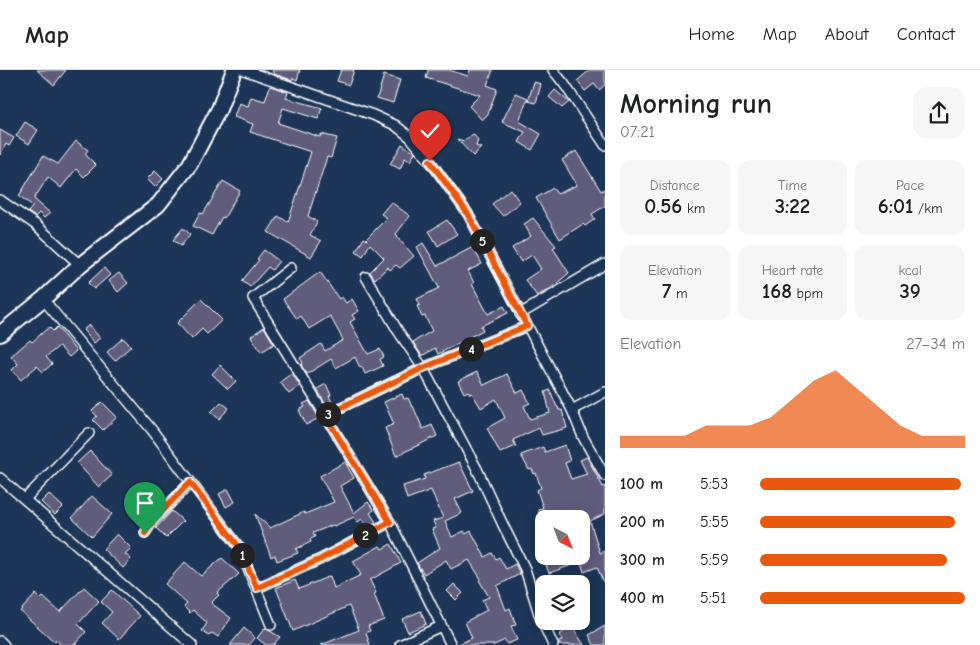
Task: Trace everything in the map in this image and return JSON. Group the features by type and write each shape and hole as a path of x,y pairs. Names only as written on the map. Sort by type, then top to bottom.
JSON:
{"main road":[{"path":"0,334 43,299 80,265 158,205 190,164 219,109 234,70"}],"street":[{"path":"244,70 374,115 395,125 410,137 430,161 468,214 605,476"},
{"path":"568,70 556,73 605,145"},
{"path":"0,200 36,225 80,265"},
{"path":"520,314 605,264"},
{"path":"291,268 253,298 390,522 451,645"},
{"path":"366,277 398,331 423,368 476,469 525,569 540,617 553,645"},
{"path":"43,299 152,430 239,547 271,625"},
{"path":"325,415 423,368 527,326"},
{"path":"572,410 605,392"},
{"path":"25,499 89,433"},
{"path":"0,478 192,645"},
{"path":"145,533 153,521 190,482"},
{"path":"257,588 321,559 390,522"},
{"path":"400,645 441,626"},
{"path":"0,642 4,645"}],"building":[{"path":"37,70 66,70 54,85"},
{"path":"272,70 300,70 297,80 293,78 292,80 274,74"},
{"path":"341,70 354,70 349,85 337,81"},
{"path":"428,70 449,70 468,76 470,70 493,70 487,85 497,89 488,114 482,120 469,106 480,95 426,78"},
{"path":"590,70 605,70 605,85 599,90 594,84 585,91 577,81"},
{"path":"384,75 400,80 393,103 377,98"},
{"path":"534,82 541,84 536,103 528,101"},
{"path":"270,86 288,92 286,98 322,108 318,119 283,108 278,123 320,137 321,134 337,138 331,158 327,157 308,216 317,222 310,235 321,241 311,257 268,232 278,216 288,222 311,152 250,132 253,124 234,117 239,103 248,106 251,97 265,101"},
{"path":"555,90 569,102 562,108 549,97"},
{"path":"516,93 528,98 519,121 541,134 532,150 519,142 525,132 502,122"},
{"path":"25,122 38,130 29,144 16,136"},
{"path":"0,130 14,138 9,146 6,144 0,155"},
{"path":"473,134 478,140 476,146 481,148 473,156 457,139 464,141"},
{"path":"76,141 88,150 85,154 96,165 84,177 76,169 61,188 48,177 34,199 50,213 44,218 39,213 35,217 28,212 33,206 19,196 43,156 58,164"},
{"path":"402,144 415,153 410,161 405,158 400,169 390,164"},
{"path":"576,151 601,191 605,189 605,206 592,214 595,219 585,226 583,224 560,239 536,198 553,188 557,194 577,185 562,160"},
{"path":"155,171 163,179 155,187 147,179"},
{"path":"223,181 240,191 212,235 193,226 200,213 203,214"},
{"path":"510,189 520,202 503,216 492,204"},
{"path":"391,202 410,216 396,234 414,256 400,268 396,265 390,270 388,267 375,279 370,272 384,258 370,244 363,256 356,251 364,238 367,240 387,218 381,214"},
{"path":"533,218 556,246 553,248 569,273 550,289 537,296 525,280 541,269 532,255 521,262 512,248 531,236 524,224"},
{"path":"447,220 457,234 438,246 429,231"},
{"path":"183,228 190,234 181,246 173,240"},
{"path":"423,243 437,266 473,247 482,264 468,271 474,283 472,284 488,314 504,306 508,313 481,326 483,330 438,354 435,348 422,356 413,342 432,331 425,316 422,317 417,306 420,305 417,299 439,288 417,247"},
{"path":"264,250 279,261 272,270 268,267 250,287 242,281 259,260 257,259"},
{"path":"104,268 110,275 94,289 88,283"},
{"path":"320,272 339,299 342,297 346,303 352,299 359,311 352,315 355,319 350,322 368,354 380,349 384,357 380,359 383,366 365,374 355,357 336,368 331,359 307,374 301,365 303,363 300,358 321,344 325,351 343,340 330,316 309,329 301,316 297,319 283,299"},
{"path":"119,273 128,283 118,292 109,281"},
{"path":"201,299 222,320 207,334 202,329 192,339 177,323"},
{"path":"89,325 100,338 94,343 83,330"},
{"path":"49,327 53,331 57,327 76,351 69,357 59,346 46,357 52,364 43,372 37,366 21,380 12,370 18,364 11,356 30,340 32,342"},
{"path":"264,327 274,344 261,352 251,336"},
{"path":"123,338 131,346 115,361 107,352"},
{"path":"220,365 236,381 228,389 212,374"},
{"path":"477,372 484,385 507,374 517,393 523,390 530,403 524,406 530,419 550,413 545,392 550,390 557,407 559,410 562,410 567,428 542,435 539,428 513,440 516,446 500,453 487,428 505,418 496,399 481,408 472,393 470,394 468,391 464,393 458,381"},
{"path":"292,373 300,386 289,394 280,382"},
{"path":"326,384 333,404 327,407 317,389"},
{"path":"402,394 404,399 408,398 413,406 423,429 432,425 437,436 396,456 385,428 394,424 384,402"},
{"path":"309,401 319,418 306,425 299,410 305,407 303,404"},
{"path":"102,402 117,417 103,430 93,420 97,416 92,411"},
{"path":"221,402 229,408 219,419 211,412"},
{"path":"565,445 570,461 565,463 571,479 587,474 580,460 587,457 603,487 605,486 605,514 590,521 590,510 538,510 543,508 537,490 541,488 536,473 534,474 532,469 529,470 521,455 543,447 545,452"},
{"path":"90,451 112,475 99,487 77,463"},
{"path":"345,462 354,478 340,486 354,513 368,502 374,510 370,513 376,522 367,527 362,519 358,522 354,517 313,533 315,537 310,539 311,542 296,549 298,553 277,561 275,555 271,557 255,514 270,528 304,512 305,514 334,502 320,476"},
{"path":"459,462 473,491 455,499 462,513 445,521 452,537 464,531 466,534 471,531 485,557 492,553 496,559 499,557 506,569 515,564 520,574 497,586 506,610 510,608 516,625 511,626 517,640 507,644 505,640 494,645 457,645 472,638 465,622 487,610 482,600 489,597 479,580 481,579 469,560 451,569 446,560 424,574 417,563 440,548 432,529 436,528 433,521 443,518 431,490 407,499 403,486 425,479 424,475"},
{"path":"228,489 235,502 226,507 219,494"},
{"path":"49,494 63,507 55,515 41,502"},
{"path":"92,496 112,514 92,537 72,518"},
{"path":"172,511 183,521 166,538 156,528"},
{"path":"590,521 600,553 605,551 605,586 597,567 584,572 582,565 590,565"},
{"path":"117,534 131,548 125,554 131,559 123,568 103,549"},
{"path":"391,544 401,563 370,580 384,620 368,626 370,631 366,633 370,645 321,645 359,630 349,606 293,631 276,588 295,580 299,589 330,576 334,588 361,575 353,561 380,546 382,549"},
{"path":"222,558 239,574 217,593 219,595 211,603 231,618 218,637 212,633 209,636 202,631 207,623 193,610 190,613 184,607 187,604 165,584 185,562 201,576"},
{"path":"546,565 572,565 549,573"},
{"path":"454,584 463,593 456,600 447,591"},
{"path":"84,587 99,601 78,624 86,632 74,645 62,645 56,640 55,642 20,611 36,594 41,599 43,597 60,612"},
{"path":"112,590 140,616 119,639 102,623 112,612 101,602"},
{"path":"421,611 426,624 408,632 402,619"},
{"path":"605,626 605,645 594,645 589,635"},
{"path":"244,628 255,638 249,645 230,645"},
{"path":"265,628 280,637 273,645 266,645 257,638"},
{"path":"566,630 575,630 584,645 559,645 559,642 562,640 559,635"}],"route":[{"path":"145,533 153,521 190,482 239,547 257,588 321,559 390,522 325,415 423,368 527,326 468,214 430,161"}]}
